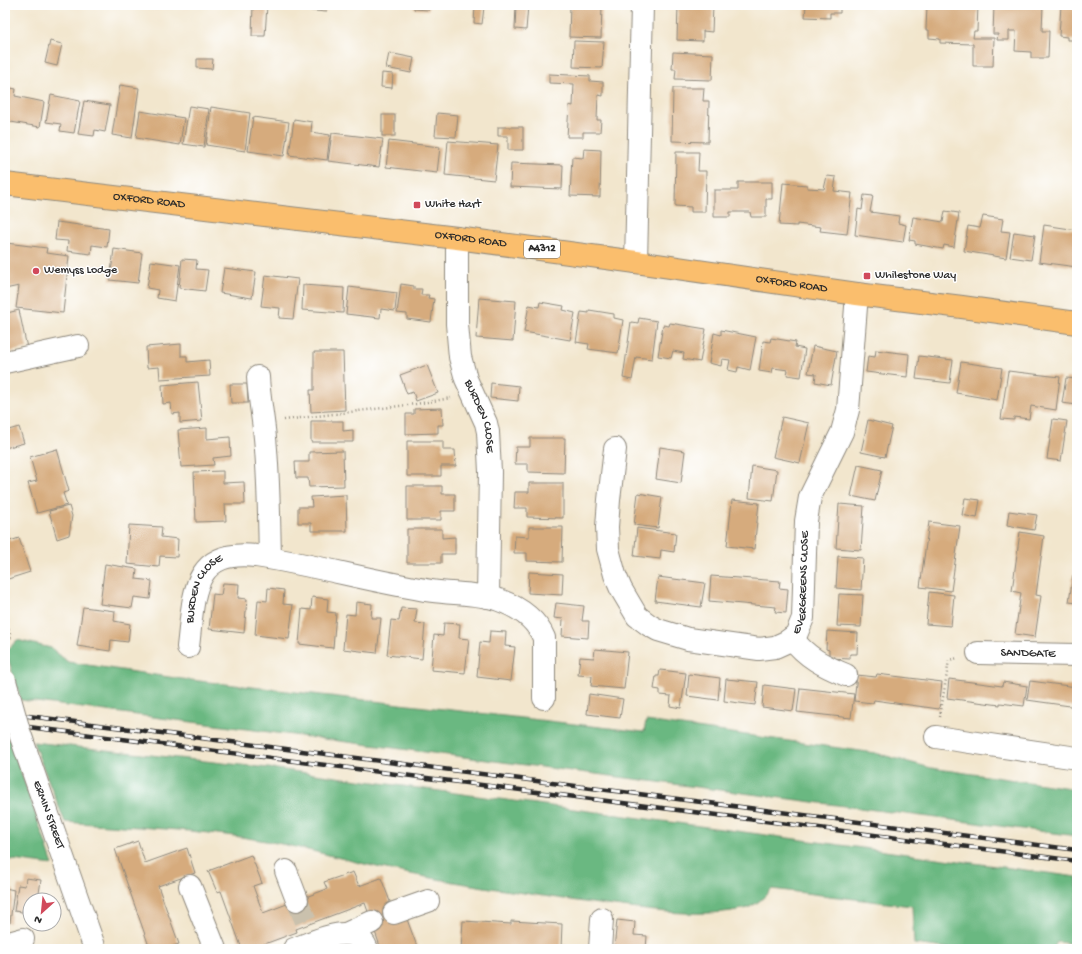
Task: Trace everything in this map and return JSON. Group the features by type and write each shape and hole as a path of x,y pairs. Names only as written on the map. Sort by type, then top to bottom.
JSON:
{"main road":[{"name":"OXFORD ROAD","path":"5,184 457,238 1077,323"}],"street":[{"path":"636,262 642,5"},
{"name":"BURDEN CLOSE","path":"457,238 458,346 466,378 486,423 488,432 490,472 488,597"},
{"name":"EVERGREENS CLOSE","path":"615,449 609,500 608,549 621,589 637,616 658,630 688,639 751,648 759,649 775,647 792,638 798,630 802,618 805,529 808,506 814,487 842,432 848,410 857,294"},
{"path":"5,362 78,346"},
{"path":"258,377 269,487 270,558"},
{"name":"BURDEN CLOSE","path":"188,647 195,591 207,568 221,559 230,556 243,555 270,558 432,591 488,597 507,604 531,619 541,631 544,638 544,698"},
{"path":"792,638 807,655 825,666 846,675"},
{"name":"SANDGATE","path":"978,653 1077,655"},
{"name":"ERMIN STREET","path":"5,681 19,731 95,949"},
{"path":"936,737 1077,758"},
{"path":"286,871 297,900"},
{"path":"190,886 215,949"},
{"path":"394,913 428,901"},
{"path":"600,949 602,919"},
{"path":"348,933 372,922"},
{"path":"294,949 311,933 354,934 361,939 367,949"}],"path":[{"path":"264,430 288,419 416,404 474,395"},
{"path":"5,618 11,637 5,644"},
{"path":"936,737 949,660 978,653"}],"green space":[{"path":"17,640 51,648 68,662 182,679 644,732 646,721 875,753 931,768 1077,789 1077,836 21,700 6,652"},
{"path":"5,740 10,740 53,865 5,859"},
{"path":"33,742 277,769 1077,877 1077,944 1057,942 1053,949 954,949 914,944 912,906 772,889 755,904 743,909 706,913 667,912 591,903 441,880 293,846 236,836 65,822"}],"building":[{"path":"253,5 267,5 265,36 252,36"},
{"path":"304,5 326,5 326,12 304,10"},
{"path":"414,5 429,5 429,10 414,9"},
{"path":"516,5 528,5 526,30 515,29"},
{"path":"570,5 602,5 601,38 569,37"},
{"path":"678,5 713,5 712,32 703,31 703,41 677,40"},
{"path":"806,5 840,5 840,13 830,13 830,18 805,17"},
{"path":"927,5 978,5 977,31 974,31 973,38 994,38 993,66 973,66 973,44 940,43 940,39 929,38 929,30 926,30"},
{"path":"994,5 1043,5 1042,31 1049,31 1048,58 1031,58 1031,52 1015,51 1016,31 1009,31 1009,40 997,40 998,34 993,34"},
{"path":"1061,5 1077,5 1077,40 1067,40 1067,37 1059,36"},
{"path":"475,6 484,7 482,24 474,23"},
{"path":"50,41 62,44 57,66 45,63"},
{"path":"574,41 604,42 602,68 573,67"},
{"path":"673,52 713,54 712,80 675,79 676,69 672,69"},
{"path":"389,53 414,58 411,73 386,68"},
{"path":"197,59 213,59 212,69 197,68"},
{"path":"382,73 393,74 392,88 381,87"},
{"path":"549,74 590,76 590,81 603,82 603,96 598,95 597,120 601,120 600,132 583,132 583,137 567,137 569,105 573,106 574,84 549,83"},
{"path":"120,85 139,88 132,138 112,135"},
{"path":"5,87 16,89 15,96 44,102 40,127 5,121"},
{"path":"673,88 704,88 703,101 709,101 708,142 672,141"},
{"path":"51,95 80,101 74,133 60,131 61,124 46,122"},
{"path":"84,101 110,105 105,132 95,130 94,136 78,134"},
{"path":"189,106 209,109 204,147 183,144"},
{"path":"211,107 250,113 245,151 206,145"},
{"path":"140,111 184,118 180,145 136,138"},
{"path":"437,113 458,115 456,137 435,136"},
{"path":"382,115 395,115 395,136 382,136"},
{"path":"253,117 289,122 284,156 248,151"},
{"path":"294,119 312,122 311,132 330,135 327,160 289,155"},
{"path":"498,127 523,127 523,150 508,150 508,136 498,136"},
{"path":"332,133 383,139 379,167 328,161"},
{"path":"389,141 440,147 437,173 386,167"},
{"path":"448,141 498,145 494,180 445,175"},
{"path":"584,149 601,150 600,197 570,196 572,157 583,158"},
{"path":"676,152 699,152 698,171 706,171 705,212 691,212 691,207 675,206"},
{"path":"511,163 563,165 562,189 510,187"},
{"path":"827,176 836,177 834,191 852,193 847,234 820,231 821,227 797,224 797,226 779,225 783,183 807,185 807,188 824,189"},
{"path":"738,182 772,182 772,199 766,199 766,217 751,217 750,212 730,212 730,217 714,217 714,190 738,190"},
{"path":"864,195 873,196 870,212 899,216 898,223 906,225 903,242 855,235 858,209 862,210"},
{"path":"945,211 959,213 954,247 944,245 943,249 915,244 915,241 909,240 913,217 943,222"},
{"path":"983,216 1003,219 1001,231 1010,232 1006,258 964,251 968,226 980,228"},
{"path":"57,222 109,229 107,247 92,245 91,254 67,251 68,241 55,240"},
{"path":"1044,225 1077,230 1077,267 1039,262"},
{"path":"1014,232 1035,235 1031,260 1010,257"},
{"name":"Wemyss Lodge","path":"6,243 47,248 46,253 69,256 63,313 16,308 19,286 5,289"},
{"path":"114,249 142,253 138,283 110,280"},
{"path":"182,259 197,260 196,269 208,270 205,291 179,288"},
{"path":"151,261 180,265 175,301 157,298 158,290 147,288"},
{"path":"224,268 256,272 252,298 220,293"},
{"path":"265,275 298,279 293,319 279,318 280,308 261,306"},
{"path":"401,284 414,286 414,289 422,289 421,295 429,295 428,298 434,299 431,322 407,319 407,314 397,313"},
{"path":"303,285 344,288 343,313 302,310"},
{"path":"349,287 397,293 395,311 381,309 380,318 346,314"},
{"path":"479,298 516,301 513,341 476,338"},
{"path":"540,302 564,306 563,310 575,313 570,340 524,332 529,305 539,307"},
{"path":"5,308 7,313 19,310 27,348 5,353"},
{"path":"589,310 614,314 614,318 623,320 618,353 588,349 589,344 576,342 581,312 589,313"},
{"path":"639,318 657,321 652,359 636,357 632,380 623,378 631,322 638,323"},
{"path":"670,323 706,329 700,362 683,359 684,353 673,351 671,358 658,356 663,325 669,326"},
{"path":"721,330 756,337 750,370 738,367 737,372 728,370 730,360 722,359 721,366 709,363 714,333 721,335"},
{"path":"771,338 796,342 795,347 805,349 801,377 787,375 788,370 781,369 773,368 772,373 759,371 763,341 770,342"},
{"path":"181,344 181,356 187,356 187,362 209,360 210,376 160,379 159,367 147,368 146,347"},
{"path":"813,346 837,351 831,385 815,382 816,374 808,373"},
{"path":"876,350 909,354 907,377 866,372 868,356 875,357"},
{"path":"314,352 343,352 345,410 311,412 310,390 314,390"},
{"path":"919,356 953,360 950,383 916,379"},
{"path":"961,362 1002,368 997,400 956,393"},
{"path":"427,365 438,393 416,401 413,392 407,394 400,375"},
{"path":"1008,371 1060,377 1056,410 1031,406 1029,419 1014,417 1014,420 1001,419"},
{"path":"1066,378 1077,379 1077,405 1062,403"},
{"path":"198,382 202,421 180,423 180,413 172,414 171,403 163,404 162,385"},
{"path":"491,383 519,386 518,401 490,398"},
{"path":"230,384 247,384 248,403 231,403"},
{"path":"442,408 443,425 438,425 438,433 406,434 406,414 414,414 414,409"},
{"path":"782,417 809,423 800,463 773,457"},
{"path":"1053,419 1067,421 1061,461 1047,459"},
{"path":"868,420 892,426 885,457 861,452"},
{"path":"311,421 343,421 343,431 353,430 353,442 311,442"},
{"path":"19,427 24,443 5,448 5,431"},
{"path":"207,428 207,439 230,437 231,456 213,458 214,465 181,467 178,430"},
{"path":"530,438 565,438 564,473 528,472 528,464 515,464 516,447 530,447"},
{"path":"407,441 443,441 443,450 455,450 456,466 441,466 441,476 407,476"},
{"path":"660,447 685,451 681,483 656,479"},
{"path":"57,449 69,491 63,493 67,505 37,513 28,483 37,481 30,457"},
{"path":"343,451 344,486 309,487 308,478 296,478 295,462 309,462 309,452"},
{"path":"858,465 882,470 875,501 851,496"},
{"path":"752,466 777,470 773,501 749,498"},
{"path":"223,471 223,483 244,482 245,504 225,504 226,521 196,522 194,472"},
{"path":"529,483 563,483 563,518 527,517 527,508 514,508 515,492 529,492"},
{"path":"407,486 442,486 442,494 455,494 455,511 441,511 441,520 407,520"},
{"path":"638,493 662,497 658,528 634,525"},
{"path":"346,495 347,531 311,531 311,523 298,523 298,507 312,507 311,497"},
{"path":"965,498 980,500 977,518 962,515"},
{"path":"732,500 759,503 754,549 727,546"},
{"path":"839,504 864,506 861,550 836,548"},
{"path":"69,506 72,516 69,535 57,539 49,511"},
{"path":"1009,511 1037,515 1034,530 1007,525"},
{"path":"929,522 960,526 951,591 920,587"},
{"path":"129,525 162,527 161,537 178,539 177,557 160,556 159,567 127,564"},
{"path":"529,527 563,527 562,562 527,561 527,553 514,553 515,536 529,537"},
{"path":"637,528 676,533 674,552 661,550 660,559 634,556"},
{"path":"407,529 442,529 442,538 455,537 455,554 441,554 441,563 407,563"},
{"path":"5,532 7,532 10,541 19,538 30,572 5,580"},
{"path":"1020,532 1044,536 1036,595 1041,596 1035,637 1015,634 1021,593 1012,591"},
{"path":"838,556 863,558 861,590 836,588"},
{"path":"105,564 137,569 136,579 152,581 150,599 134,597 132,608 100,604"},
{"path":"529,572 563,574 562,595 528,593"},
{"path":"1073,575 1077,576 1077,603 1069,602"},
{"path":"711,576 780,581 779,588 788,589 786,613 775,612 776,607 709,601"},
{"path":"658,577 705,583 701,607 655,601"},
{"path":"223,583 239,584 238,598 247,599 244,633 209,629 213,594 221,595"},
{"path":"268,588 284,590 283,604 293,605 289,639 255,635 258,600 267,601"},
{"path":"929,592 954,595 951,626 926,624"},
{"path":"839,594 863,595 861,627 837,626"},
{"path":"312,597 328,599 327,612 336,613 333,648 299,644 302,609 311,610"},
{"path":"356,602 372,604 371,618 381,618 377,653 343,649 346,614 355,615"},
{"path":"556,603 584,606 582,621 589,621 588,638 562,636 563,619 554,618"},
{"path":"83,607 115,611 114,621 130,624 128,642 111,640 110,651 77,646"},
{"path":"401,608 417,609 415,623 425,624 422,659 387,655 391,620 399,621"},
{"path":"444,623 460,624 459,638 469,639 465,673 431,670 434,635 443,636"},
{"path":"490,631 506,632 505,646 515,647 511,681 477,677 480,642 489,643"},
{"path":"827,631 858,633 857,654 850,654 850,659 829,658 829,650 826,649"},
{"path":"595,649 628,652 624,689 591,686 592,676 578,675 580,657 594,658"},
{"path":"660,670 686,673 681,708 670,706 671,696 660,695 660,690 654,689 656,676 659,676"},
{"path":"689,674 720,678 718,700 687,696"},
{"path":"877,674 942,682 939,709 874,700 873,703 854,701 857,675 876,677"},
{"path":"726,679 758,682 755,705 724,701"},
{"path":"949,679 1002,686 1003,682 1027,686 1024,706 1000,703 1000,705 947,698"},
{"path":"1030,681 1077,687 1077,707 1027,700"},
{"path":"764,685 796,689 793,711 762,707"},
{"path":"800,688 854,694 851,718 797,712"},
{"path":"589,694 623,699 620,718 587,714"},
{"path":"138,841 145,863 187,848 195,873 158,886 179,944 165,949 150,949 115,849"},
{"path":"251,855 262,883 253,886 263,913 327,889 324,882 353,872 359,886 381,878 396,917 405,914 418,949 381,949 365,903 296,929 297,932 251,949 242,949 221,891 217,892 208,871"},
{"path":"26,878 41,880 39,892 22,892 22,912 14,911 18,885 25,886"},
{"path":"5,888 14,890 10,923 5,922"},
{"path":"617,920 635,922 634,935 647,936 646,949 614,949"},
{"path":"463,921 511,924 511,921 562,924 561,949 461,949"},
{"path":"563,945 582,946 582,949 563,949"}],"tunnel":[{"path":"297,900 307,924"}],"railway":[{"path":"5,713 1077,850"},
{"path":"5,724 1077,861"}],"place":[{"name":"White Hart","path":"417,205"},
{"name":"Wemyss Lodge","path":"36,271"},
{"name":"Whilestone Way","path":"867,276"}]}
